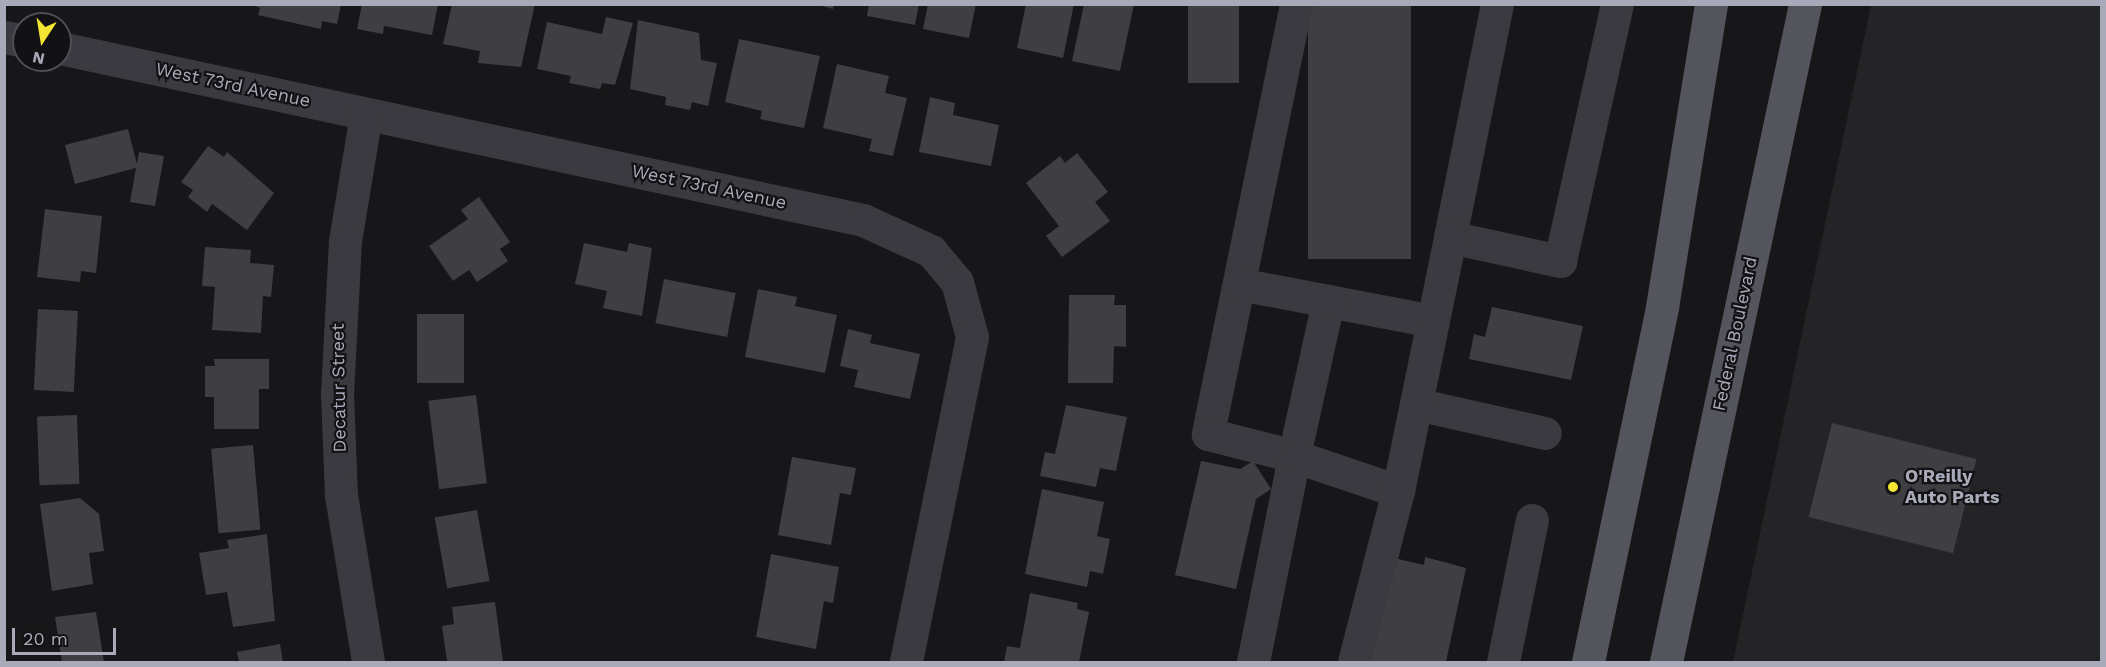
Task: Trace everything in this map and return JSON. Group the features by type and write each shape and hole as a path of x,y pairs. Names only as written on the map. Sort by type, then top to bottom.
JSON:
{"main road":[{"path":"1588,663 1660,319 1711,4"},
{"name":"Federal Boulevard","path":"1666,663 1805,4"}],"street":[{"path":"1296,4 1208,435 1294,456 1398,491"},
{"path":"1354,663 1398,491 1497,4"},
{"path":"1450,237 1560,261 1617,4"},
{"name":"West 73rd Avenue","path":"72,51 863,220 899,232 945,265 965,300 970,357 906,663"},
{"name":"Decatur Street","path":"366,114 345,242 337,392 342,495 368,663"},
{"path":"1239,284 1433,321"},
{"path":"1253,663 1294,456 1328,302"},
{"path":"1416,404 1545,433"},
{"path":"1503,663 1532,520"}],"shaded area":[{"path":"1871,5 2101,5 2101,662 1733,662"}],"building":[{"path":"250,4 341,4 337,24 322,21 321,29 258,15 260,8"},
{"path":"362,4 438,4 432,35 384,26 383,34 357,29"},
{"path":"452,4 535,4 521,67 478,63 480,51 443,44"},
{"path":"815,4 834,4 833,9"},
{"path":"869,4 919,4 915,25 867,16"},
{"path":"928,4 976,4 969,38 923,29"},
{"path":"1026,4 1074,4 1063,58 1017,48"},
{"path":"1084,4 1134,4 1120,71 1072,61"},
{"path":"1188,4 1239,4 1239,83 1188,83"},
{"path":"1308,4 1411,4 1411,259 1308,259"},
{"path":"606,17 633,23 615,85 602,83 600,89 569,83 571,76 537,69 547,22 602,34"},
{"path":"638,20 699,33 701,60 717,63 708,106 692,102 690,110 665,105 666,97 630,89"},
{"path":"739,39 820,56 804,128 760,119 762,111 725,102"},
{"path":"837,64 889,76 885,93 907,98 893,156 869,151 872,139 823,128"},
{"path":"930,97 955,103 953,115 999,125 991,166 919,152"},
{"path":"128,129 137,164 139,152 164,156 155,206 130,202 136,168 75,184 65,145"},
{"path":"208,146 224,157 227,152 274,193 247,230 212,204 207,212 188,197 193,190 181,182"},
{"path":"1077,153 1108,192 1095,202 1110,221 1062,257 1046,236 1059,226 1026,183 1060,156 1065,163"},
{"path":"479,197 510,242 500,249 508,261 477,282 469,270 453,281 429,246 468,219 461,210"},
{"path":"45,209 102,216 96,273 81,271 80,282 37,277"},
{"path":"584,243 627,252 629,243 652,248 642,316 603,308 607,291 575,284"},
{"path":"205,247 251,250 250,263 274,265 271,297 263,296 261,333 212,330 215,287 202,286"},
{"path":"664,279 736,293 727,337 655,323"},
{"path":"758,289 797,297 795,306 837,315 825,373 745,357"},
{"path":"1069,295 1115,295 1114,305 1126,305 1126,347 1114,346 1113,383 1068,383"},
{"path":"1492,307 1583,326 1571,380 1469,359 1474,334 1485,337"},
{"path":"38,309 78,311 74,392 34,390"},
{"path":"417,314 464,314 464,383 417,383"},
{"path":"848,329 872,335 870,343 920,354 910,399 854,387 858,370 840,366"},
{"path":"214,359 269,359 269,389 259,389 259,429 214,429 214,397 205,397 205,366 215,366"},
{"path":"476,395 487,483 439,489 428,401"},
{"path":"1066,405 1127,417 1116,471 1100,468 1096,487 1040,476 1045,452 1055,454"},
{"path":"77,415 79,484 39,485 37,416"},
{"name":"O'Reilly Auto Parts","path":"1832,423 1977,459 1953,553 1809,517"},
{"path":"253,445 260,530 219,533 211,449"},
{"path":"792,457 856,468 851,495 840,493 831,545 778,535"},
{"path":"1201,461 1240,469 1253,461 1271,489 1256,499 1236,589 1175,575"},
{"path":"1042,489 1104,502 1097,536 1110,539 1103,574 1090,571 1087,587 1025,574"},
{"path":"80,498 99,514 104,551 89,553 93,584 52,591 40,504"},
{"path":"477,510 490,581 447,588 435,517"},
{"path":"267,534 275,621 233,627 227,592 206,595 199,553 229,548 227,540"},
{"path":"771,554 839,567 833,603 824,601 816,649 756,637"},
{"path":"1425,557 1466,568 1446,662 1371,662 1394,558 1424,565"},
{"path":"1030,593 1078,603 1077,609 1089,612 1079,662 1004,662 1007,646 1020,648"},
{"path":"495,602 503,662 447,661 442,626 454,624 452,607"},
{"path":"96,612 104,662 62,662 55,617"},
{"path":"280,644 283,662 239,662 237,652"}],"place":[{"name":"O'Reilly Auto Parts","path":"1893,487"}]}
